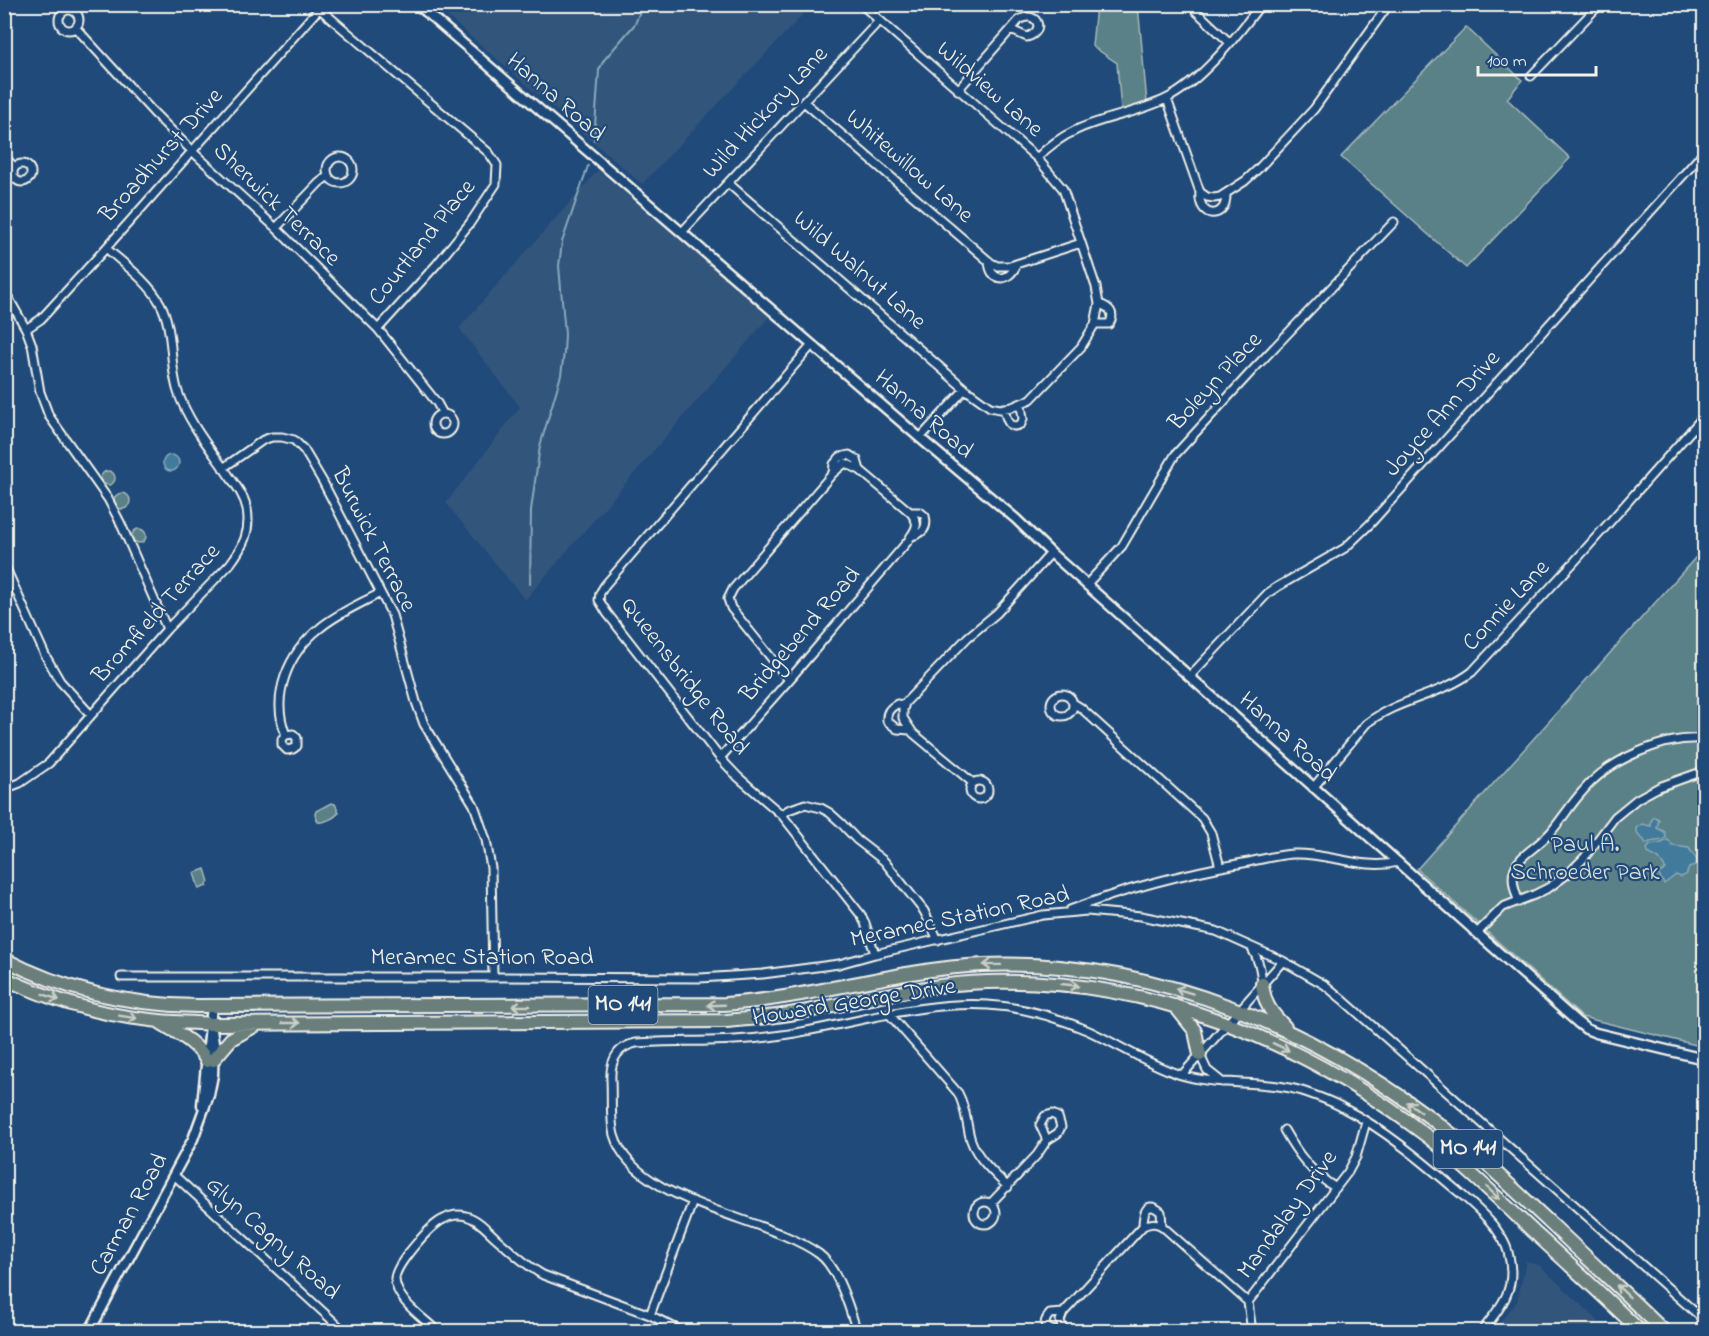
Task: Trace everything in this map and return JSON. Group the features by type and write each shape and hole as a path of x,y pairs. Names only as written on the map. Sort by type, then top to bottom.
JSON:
{"highway":[{"name":"MO 141","path":"4,959 44,977 99,995 156,1004 212,1006 725,1004 783,998 954,967 1011,965 1068,968 1126,976 1182,990 1239,1010 1338,1057 1388,1088 1457,1139 1507,1183 1665,1332"},
{"name":"MO 141","path":"4,978 53,998 108,1014 158,1021 211,1024 726,1021 784,1015 927,987 994,982 1043,982 1128,993 1228,1023 1331,1073 1381,1103 1427,1136 1492,1192 1637,1328"},
{"path":"1262,984 1268,1008 1290,1033"},
{"path":"1174,1005 1195,1031 1200,1055"},
{"path":"158,1021 193,1042 210,1060 231,1039 260,1023"}],"street":[{"name":"Hanna Road","path":"417,4 1016,519 1312,788 1586,1029 1704,1059"},
{"name":"Wildview Lane","path":"861,4 1037,158 1063,189 1096,287 1099,304"},
{"path":"1193,4 1196,11 1229,42"},
{"path":"1037,158 1061,138 1087,124 1149,106 1167,99 1191,84 1261,4"},
{"path":"1200,192 1207,197 1214,198 1226,194 1259,168 1314,109 1389,4"},
{"path":"1531,76 1600,4"},
{"name":"Broadhurst Drive","path":"26,329 41,319 322,7"},
{"name":"Courtland Place","path":"322,7 489,153 497,165 495,184 470,223 437,264 378,329"},
{"name":"Wild Hickory Lane","path":"682,232 879,21"},
{"name":"Sherwick Terrace","path":"76,28 193,152 276,228 378,329 437,403 443,414"},
{"path":"958,90 1011,30"},
{"path":"1167,99 1200,192 1200,204 1203,210 1209,213 1223,210 1226,194"},
{"name":"Whitewillow Lane","path":"804,102 997,266 1017,264 1082,243"},
{"name":"Joyce Ann Drive","path":"1189,677 1268,593 1345,548 1370,525 1704,152"},
{"path":"4,157 15,167"},
{"path":"276,228 328,176"},
{"name":"Wild Walnut Lane","path":"728,183 965,389 990,407 1004,408"},
{"name":"Boleyn Place","path":"1087,584 1122,546 1168,466 1183,446 1394,222"},
{"name":"Bromfield Terrace","path":"4,789 20,783 49,764 167,629 230,564 246,538 247,508 241,492 196,428 178,393 162,305 153,291 106,248"},
{"path":"4,290 26,329 32,345 40,392 49,416 108,499 167,629"},
{"path":"1021,404 1023,419 1021,424 1011,426 1007,422 1004,408 1021,404 1037,393 1081,347 1095,324 1099,304 1107,306 1112,312 1109,324 1095,324"},
{"name":"Queensbridge Road","path":"812,345 613,576 600,593 599,600 720,758 738,777 782,814 861,915 866,923 875,954"},
{"path":"920,438 965,389"},
{"name":"Connie Lane","path":"1312,788 1366,724 1375,717 1386,710 1454,685 1472,672 1704,416"},
{"name":"Burwick Terrace","path":"223,468 263,440 282,437 294,440 304,450 323,482 392,615 424,724 474,805 486,840 491,868 493,977"},
{"path":"789,680 731,608 728,599 733,589 833,473 834,464 840,457 849,455 857,460 860,470"},
{"name":"Bridgebend Road","path":"720,758 789,680 917,526 910,512 860,470 845,463 833,473"},
{"path":"973,783 910,730 903,718 904,705 968,637 997,613 1051,553"},
{"path":"4,564 50,664 60,681 91,715"},
{"path":"286,735 280,719 280,699 282,687 295,656 320,627 380,593"},
{"path":"1073,703 1202,818 1211,833 1220,867"},
{"path":"904,705 897,704 891,708 887,715 888,721 897,729 910,730"},
{"path":"1519,902 1513,887 1512,877 1515,867 1525,854 1551,832 1590,783 1634,753 1665,744 1704,739"},
{"path":"1477,933 1503,907 1550,887 1570,872 1616,818 1637,799 1659,787 1704,771"},
{"path":"782,814 805,804 830,813 857,840 884,861 924,911 938,940"},
{"path":"1063,913 1111,894 1220,867 1292,854 1337,858 1373,866 1398,862"},
{"name":"Meramec Station Road","path":"120,977 700,978 763,974 839,964 1043,915 1087,911 1141,916 1216,931 1283,961 1324,985 1342,999 1704,1320"},
{"path":"1250,946 1258,957 1262,984"},
{"path":"1182,1075 1283,961"},
{"name":"Howard George Drive","path":"693,1201 651,1180 639,1171 618,1146 612,1122 611,1068 620,1050 636,1043 755,1039 928,1007 989,1005 1025,1010 1082,1028 1149,1062 1182,1075 1222,1082 1271,1085 1303,1092 1332,1102 1366,1122 1419,1160 1463,1197 1496,1229 1504,1241 1511,1268 1508,1291 1501,1308 1481,1332"},
{"name":"Carman Road","path":"89,1332 193,1139 209,1095 210,1060 214,1043 211,1024 212,1006"},
{"path":"889,1014 958,1093 963,1102 969,1135 974,1147 992,1171 1008,1187"},
{"path":"1200,1055 1207,1070 1222,1082"},
{"name":"Mandalay Drive","path":"1252,1332 1248,1302 1348,1172 1356,1157 1366,1122"},
{"path":"1284,1130 1306,1163 1327,1183 1336,1188"},
{"path":"991,1203 1037,1155 1047,1140"},
{"name":"Glyn Cagny Road","path":"174,1175 345,1332"},
{"path":"650,1315 693,1201 793,1239 822,1256 836,1275 857,1332"},
{"path":"1143,1226 1143,1213 1151,1207 1161,1212 1162,1226"},
{"path":"438,1332 405,1300 395,1279 397,1268 404,1258 433,1226 452,1215 466,1216 477,1221 528,1266 543,1275 650,1315 682,1332"},
{"path":"1063,1313 1050,1314 1046,1320 1049,1330 1064,1331 1060,1321 1063,1313 1143,1226 1153,1223 1162,1226 1248,1302"}],"shaded area":[{"path":"434,5 812,5 642,184"},
{"path":"598,170 770,316 525,600 446,503 520,407 459,328"},
{"path":"171,455 177,457 179,463 177,469 171,471 165,469 163,463 165,457"},
{"path":"1654,817 1659,819 1657,828 1665,832 1666,838 1646,844 1638,835 1636,828 1642,824 1651,826"},
{"path":"1668,840 1673,846 1689,848 1697,860 1686,875 1681,877 1676,875 1664,884 1658,874 1666,869 1659,859 1648,853 1647,849 1650,845"},
{"path":"1526,1261 1540,1266 1599,1321 1589,1331 1492,1331 1517,1302"}],"green space":[{"path":"1096,5 1138,5 1147,103 1121,110 1117,63 1092,46"},
{"path":"1466,27 1522,80 1507,99 1570,158 1466,268 1341,157"},
{"path":"108,471 113,473 115,478 113,483 108,485 103,483 101,478 103,473"},
{"path":"122,493 130,501 122,509 114,501"},
{"path":"136,529 142,529 146,536 142,543 136,543 132,539 132,533"},
{"name":"Paul A. Schroeder Park","path":"1704,548 1704,1047 1582,1017 1417,869"},
{"path":"331,803 335,804 339,812 329,820 318,822 316,811"},
{"path":"205,869 209,882 207,886 199,889 194,873"}],"waterway":[{"path":"594,140 599,70 604,60 635,24 643,4"},
{"path":"530,584 531,510 540,446 561,375 564,353 565,334 559,266 562,242 588,166"}]}
